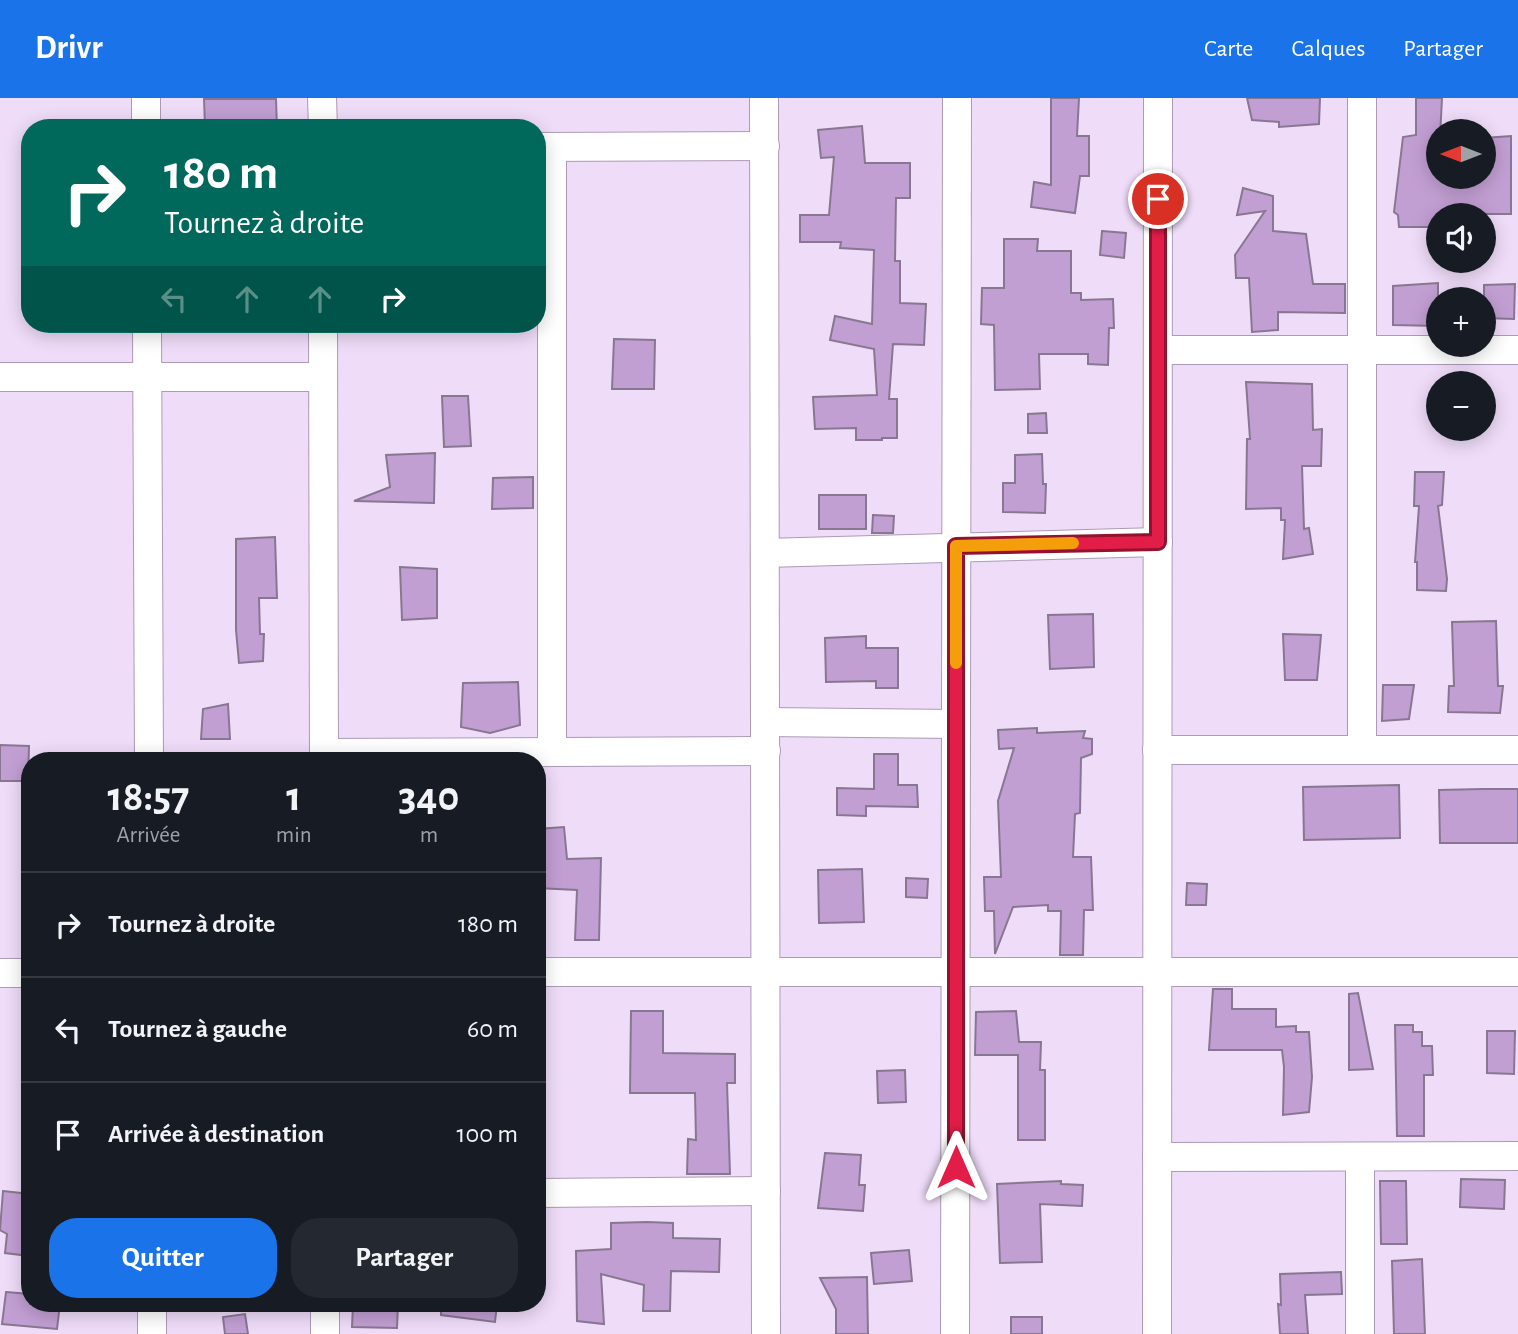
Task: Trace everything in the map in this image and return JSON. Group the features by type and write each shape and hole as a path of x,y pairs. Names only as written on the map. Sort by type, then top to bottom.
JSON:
{"street":[{"path":"146,98 146,119"},
{"path":"323,98 323,119"},
{"path":"764,98 766,1334"},
{"path":"955,1334 957,98"},
{"path":"1157,1334 1158,98"},
{"path":"1362,98 1362,750"},
{"path":"546,147 765,146"},
{"path":"546,233 552,750"},
{"path":"147,333 149,752"},
{"path":"323,333 324,752"},
{"path":"1158,350 1518,350"},
{"path":"0,377 323,377"},
{"path":"765,552 1158,542"},
{"path":"765,722 956,724"},
{"path":"1157,750 1518,750"},
{"path":"487,752 766,751"},
{"path":"546,972 1518,972"},
{"path":"0,973 21,973"},
{"path":"1157,1157 1518,1156"},
{"path":"1360,1157 1360,1334"},
{"path":"546,1193 766,1191"},
{"path":"152,1312 152,1334"},
{"path":"325,1312 325,1334"}],"building":[{"path":"1051,98 1079,98 1077,136 1089,136 1089,176 1080,176 1075,213 1031,207 1034,182 1051,185"},
{"path":"1247,98 1320,98 1319,124 1279,127 1279,122 1252,120"},
{"path":"1416,98 1442,98 1441,119 1426,119 1426,189 1496,189 1496,137 1511,136 1511,214 1496,214 1496,203 1426,203 1426,227 1399,227 1398,215 1394,212 1403,137 1416,135"},
{"path":"204,99 276,99 277,119 205,119"},
{"path":"862,126 865,163 910,163 910,198 896,198 895,261 900,261 900,303 926,304 924,345 893,344 889,399 897,399 897,438 882,440 856,440 856,428 815,429 813,397 877,395 874,349 830,340 835,316 872,324 874,250 840,248 841,242 800,242 800,215 829,215 834,157 821,158 818,130"},
{"path":"1243,188 1273,196 1273,231 1306,234 1313,284 1345,284 1345,313 1278,312 1278,330 1252,332 1249,278 1236,278 1235,255 1265,211 1237,215"},
{"path":"1102,231 1126,233 1124,258 1100,255"},
{"path":"1004,239 1038,239 1037,251 1071,251 1071,293 1081,293 1081,300 1113,299 1114,328 1109,328 1108,365 1088,364 1088,354 1039,354 1040,389 995,390 994,325 981,324 982,288 1004,288"},
{"path":"1438,283 1438,287 1426,287 1426,326 1393,325 1393,286"},
{"path":"1515,284 1514,319 1496,318 1496,287 1484,285"},
{"path":"614,339 655,340 654,389 612,389"},
{"path":"1246,382 1312,384 1313,430 1322,429 1321,466 1302,466 1304,529 1309,528 1313,554 1283,559 1285,520 1281,520 1281,508 1246,509 1247,439 1250,439"},
{"path":"442,396 468,396 471,446 444,447"},
{"path":"1046,413 1047,433 1028,433 1028,414"},
{"path":"435,453 434,503 354,501 390,487 386,455"},
{"path":"1042,454 1043,484 1046,484 1045,513 1003,512 1003,483 1015,483 1015,455"},
{"path":"1415,472 1444,472 1442,505 1438,506 1447,579 1446,591 1417,590 1415,562 1419,506 1414,506"},
{"path":"533,477 533,508 492,509 493,478"},
{"path":"819,495 866,495 866,529 819,529"},
{"path":"873,515 894,516 893,533 872,533"},
{"path":"275,537 277,598 259,598 260,634 264,634 263,661 239,663 236,630 236,539"},
{"path":"400,567 437,569 437,618 402,620"},
{"path":"1093,614 1094,667 1050,669 1048,615"},
{"path":"1496,621 1498,686 1503,686 1500,713 1448,712 1449,686 1454,686 1452,622"},
{"path":"1283,634 1321,635 1317,680 1285,680"},
{"path":"866,636 866,648 898,648 898,688 876,688 876,681 826,682 825,638"},
{"path":"518,682 520,725 490,733 461,727 463,683"},
{"path":"1383,685 1414,685 1409,719 1382,721"},
{"path":"228,704 230,739 201,739 203,709"},
{"path":"1037,728 1037,733 1085,731 1083,738 1092,739 1092,754 1081,758 1080,813 1075,814 1073,857 1091,857 1093,910 1084,910 1083,955 1060,955 1061,911 1048,911 1048,905 1013,907 995,954 994,911 985,911 984,877 1001,877 998,801 1014,748 999,749 998,730"},
{"path":"0,745 29,746 29,752 21,752 21,781 0,781"},
{"path":"874,754 898,754 898,785 917,785 918,807 866,806 866,816 837,815 837,788 874,789"},
{"path":"1399,785 1400,838 1304,840 1303,787"},
{"path":"1518,789 1518,843 1440,843 1439,790"},
{"path":"564,827 567,859 601,858 599,940 575,940 577,890 546,888 546,828"},
{"path":"862,869 864,922 819,923 818,870"},
{"path":"906,878 928,879 927,898 906,897"},
{"path":"1187,883 1207,884 1206,905 1186,905"},
{"path":"1213,989 1232,989 1232,1009 1276,1009 1276,1027 1296,1026 1296,1032 1309,1032 1312,1077 1309,1112 1283,1115 1282,1050 1209,1050"},
{"path":"1358,993 1373,1069 1349,1070 1349,994"},
{"path":"631,1011 663,1011 663,1053 735,1054 735,1083 727,1083 730,1174 687,1174 688,1139 696,1140 695,1093 630,1093"},
{"path":"1016,1011 1019,1042 1041,1042 1040,1070 1045,1070 1045,1140 1018,1140 1018,1055 975,1055 976,1012"},
{"path":"1395,1025 1413,1025 1413,1032 1422,1032 1422,1046 1432,1046 1433,1075 1424,1075 1424,1136 1397,1136"},
{"path":"1487,1031 1515,1031 1514,1074 1487,1073"},
{"path":"905,1070 906,1102 878,1103 877,1071"},
{"path":"825,1153 861,1155 859,1185 865,1185 863,1211 818,1208"},
{"path":"1461,1179 1505,1180 1504,1209 1460,1207"},
{"path":"1061,1181 1061,1184 1083,1185 1082,1206 1040,1204 1042,1262 1000,1263 997,1184"},
{"path":"1380,1181 1406,1181 1407,1244 1381,1244"},
{"path":"3,1191 21,1193 21,1255 5,1253 7,1234 0,1230"},
{"path":"611,1223 673,1223 673,1238 720,1239 719,1272 671,1271 670,1311 643,1311 644,1285 601,1274 604,1324 577,1321 576,1251 611,1249"},
{"path":"909,1250 912,1281 874,1284 871,1253"},
{"path":"1422,1259 1425,1334 1394,1334 1392,1261"},
{"path":"1341,1272 1342,1294 1305,1295 1308,1334 1280,1334 1280,1274"},
{"path":"867,1277 868,1334 836,1334 836,1309 820,1278"},
{"path":"6,1292 21,1293 21,1312 59,1312 57,1329 2,1324"},
{"path":"353,1312 398,1312 397,1328 352,1327"},
{"path":"441,1312 496,1312 495,1322 441,1315"},
{"path":"245,1314 248,1334 225,1334 223,1317"},
{"path":"1011,1317 1042,1317 1042,1334 1011,1334"}],"slow traffic":[{"path":"956,663 956,546 1073,543"}],"route":[{"path":"956,1167 956,546 1158,542 1158,199"}]}
